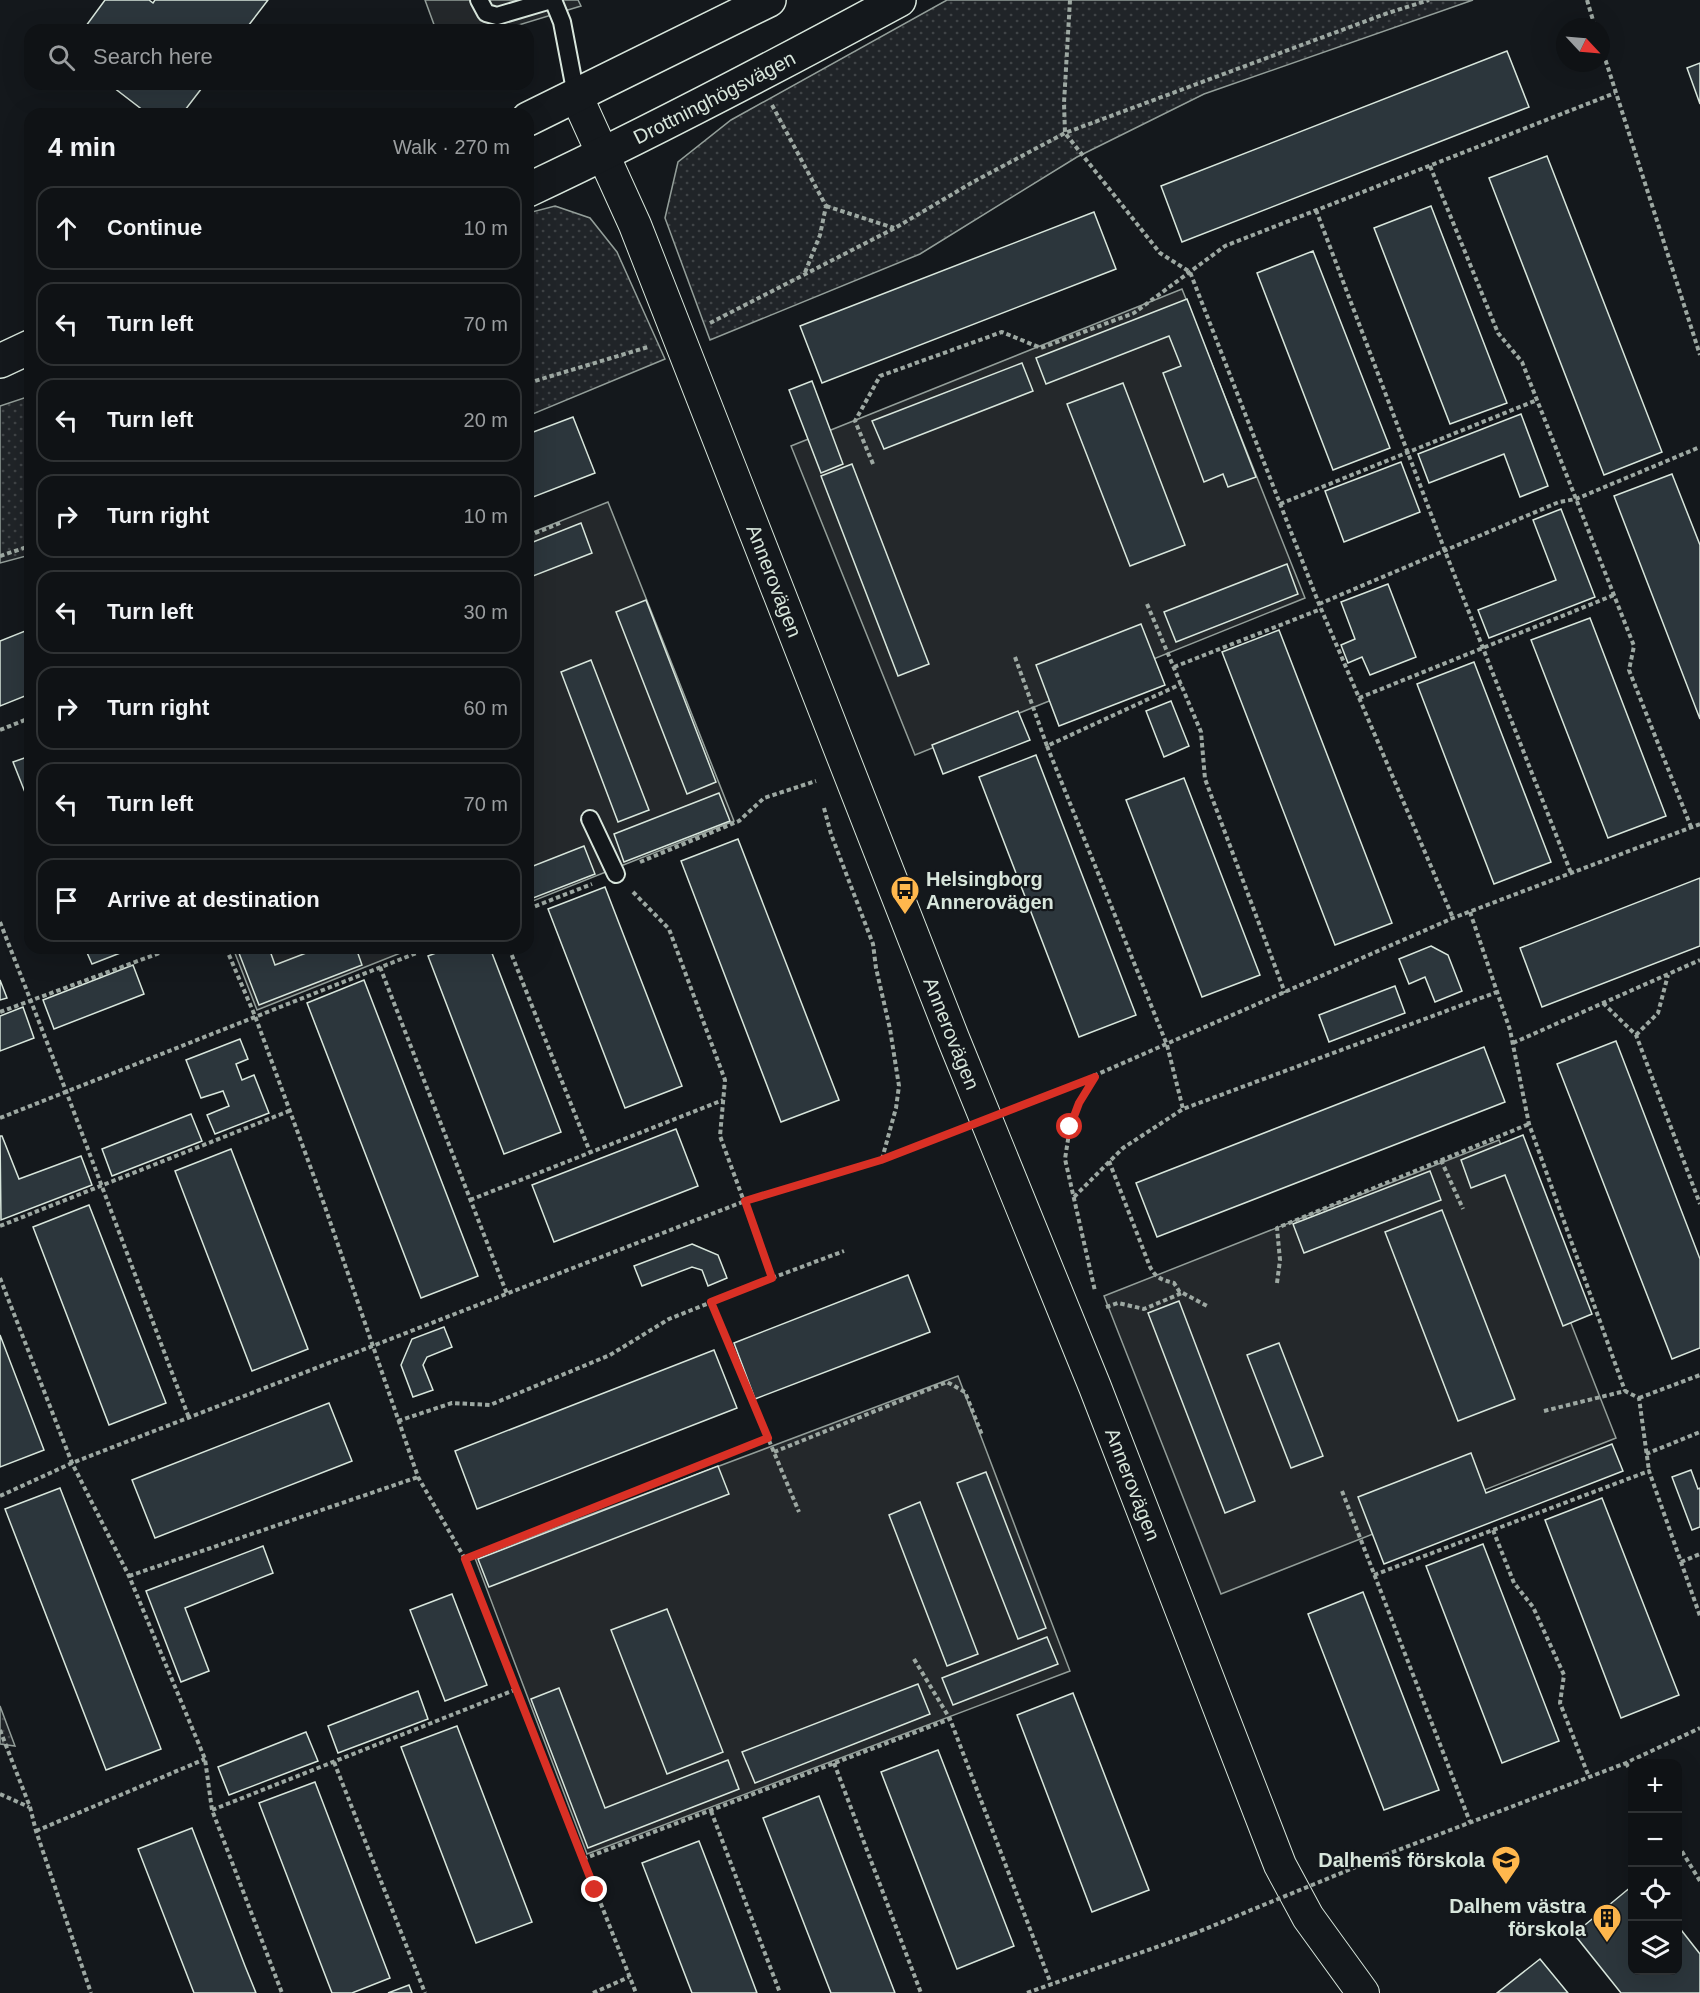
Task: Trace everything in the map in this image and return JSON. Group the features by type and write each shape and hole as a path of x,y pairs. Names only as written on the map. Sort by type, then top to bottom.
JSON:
{"street":[{"path":"534,115 769,0"},
{"name":"Drottninghögsvägen","path":"534,187 750,80 899,0"},
{"name":"Annerovägen","path":"576,95 635,225 953,1038 1073,1332 1280,1865 1308,1917 1363,1993"},
{"path":"0,361 24,350"},
{"path":"0,376 24,370"}],"lane":[{"path":"479,0 486,13 497,16 552,0 562,22 576,95"},
{"path":"590,819 616,874"}],"path":[{"path":"1070,0 1064,103 1065,133 1160,253 1190,272 1321,609 1453,918"},
{"path":"705,326 895,228 973,182 1065,133 1385,14 1430,0"},
{"path":"1587,0 1592,18"},
{"path":"1609,72 1700,355"},
{"path":"873,464 855,421 880,376 1002,332 1041,348 1134,313 1225,246 1616,93"},
{"path":"770,99 826,206 820,236 804,276"},
{"path":"1430,166 1498,333 1522,362 1634,646 1629,670 1691,827"},
{"path":"826,206 895,228"},
{"path":"1316,210 1445,551 1571,873"},
{"path":"534,381 652,346"},
{"path":"1280,504 1537,400"},
{"path":"1319,604 1559,502 1576,499 1700,447"},
{"path":"534,534 560,523"},
{"path":"0,556 24,548"},
{"path":"1359,698 1614,595"},
{"path":"1147,604 1201,732 1205,779 1285,993"},
{"path":"1174,667 1321,609"},
{"path":"1015,657 1047,746 1167,1045 1183,1109"},
{"path":"1047,746 1181,684"},
{"path":"0,730 24,720"},
{"path":"534,907 740,821 764,798 816,780 819,791"},
{"path":"822,802 831,834 873,944 890,1029 899,1086 896,1108 881,1160"},
{"path":"0,1496 72,1463 745,1201 881,1160 1095,1077 1453,918 1700,824"},
{"path":"616,874 669,929 725,1080 720,1136 772,1278"},
{"path":"1470,912 1510,1030 1529,1124 1625,1391"},
{"path":"0,922 189,1418"},
{"path":"867,933 875,930"},
{"path":"0,1012 157,954"},
{"path":"229,954 255,1016 418,1477 465,1559 636,1993"},
{"path":"0,1118 414,954"},
{"path":"511,954 590,1152"},
{"path":"1513,1043 1700,960"},
{"path":"380,967 507,1294"},
{"path":"1636,1035 1658,1013 1669,974"},
{"path":"1074,1197 1123,1148 1183,1109 1497,992"},
{"path":"1603,1003 1636,1035 1700,1204"},
{"path":"1095,1077 1079,1103 1070,1127 1065,1159 1095,1290"},
{"path":"470,1200 723,1100"},
{"path":"0,1226 289,1111"},
{"path":"1277,1284 1280,1260 1277,1228 1529,1124"},
{"path":"1442,1160 1463,1209"},
{"path":"1109,1161 1155,1276 1174,1283 1179,1291 1209,1307"},
{"path":"398,1421 452,1403 490,1405 610,1355 669,1319 844,1251"},
{"path":"0,1278 72,1463 129,1576 205,1759 212,1810 282,1993"},
{"path":"1106,1307 1118,1303 1144,1309 1183,1293"},
{"path":"711,1302 799,1512"},
{"path":"1544,1411 1625,1391 1639,1398 1700,1375"},
{"path":"774,1452 946,1382 965,1392 982,1435"},
{"path":"1639,1398 1649,1471 1700,1616"},
{"path":"1646,1455 1700,1432"},
{"path":"465,1559 768,1438"},
{"path":"1374,1575 1649,1471"},
{"path":"129,1576 418,1477"},
{"path":"1342,1491 1470,1822"},
{"path":"1493,1530 1514,1583 1533,1607 1564,1675 1560,1703 1589,1777"},
{"path":"1681,1562 1700,1554"},
{"path":"914,1659 950,1719 1051,1984"},
{"path":"212,1810 517,1689"},
{"path":"583,1859 950,1719"},
{"path":"1027,1993 1193,1934 1470,1822 1626,1763 1700,1728"},
{"path":"0,1730 30,1807 91,1993"},
{"path":"36,1831 205,1759"},
{"path":"334,1761 425,1993"},
{"path":"834,1763 921,1993"},
{"path":"0,1794 30,1807"},
{"path":"711,1811 780,1993"},
{"path":"1682,1853 1700,1881"},
{"path":"593,1993 629,1977"}],"shaded area":[{"path":"425,0 578,0 581,6 522,24 434,24"},
{"path":"947,0 1473,0 1204,94 1077,157 920,254 710,340 665,218 678,162 731,120"},
{"path":"555,206 590,218 617,252 665,359 534,414 534,211"},
{"path":"1182,289 1305,598 915,755 791,446"},
{"path":"24,398 24,557 0,563 0,406"},
{"path":"608,502 734,821 534,901 534,532"},
{"path":"235,954 398,954 257,1010"},
{"path":"1499,1140 1616,1438 1221,1594 1104,1296"},
{"path":"958,1376 1070,1671 587,1854 475,1558"},
{"path":"0,1706 15,1746 0,1744"}],"building":[{"path":"105,0 149,0 153,3 155,0 268,0 250,24 87,24"},
{"path":"1507,51 1529,107 1182,242 1161,186"},
{"path":"1700,63 1700,104 1687,68"},
{"path":"117,90 200,90 187,108 140,108"},
{"path":"1547,156 1662,452 1604,475 1489,178"},
{"path":"1431,206 1507,403 1450,424 1374,228"},
{"path":"1094,212 1116,269 822,383 800,326"},
{"path":"1313,251 1390,448 1333,470 1257,273"},
{"path":"1187,299 1256,477 1228,487 1223,474 1204,482 1163,373 1181,366 1169,336 1046,384 1036,358"},
{"path":"1022,363 1033,391 884,449 872,421"},
{"path":"812,381 843,464 821,473 789,390"},
{"path":"1123,383 1185,545 1130,566 1067,404"},
{"path":"1521,414 1548,486 1520,497 1504,454 1429,483 1418,454"},
{"path":"573,417 595,473 534,497 534,432"},
{"path":"1401,462 1420,512 1344,542 1325,491"},
{"path":"852,464 929,664 898,676 821,476"},
{"path":"1672,474 1700,545 1700,719 1614,496"},
{"path":"1561,509 1595,597 1489,638 1478,610 1556,580 1533,520"},
{"path":"581,523 592,553 534,576 534,542"},
{"path":"1287,564 1298,594 1176,642 1164,612"},
{"path":"1388,584 1416,657 1370,675 1362,657 1348,663 1341,645 1355,639 1341,602"},
{"path":"646,600 716,782 687,794 616,612"},
{"path":"1590,618 1666,816 1608,838 1531,640"},
{"path":"1141,624 1165,685 1059,726 1036,665"},
{"path":"1279,630 1392,923 1335,945 1222,652"},
{"path":"24,631 24,696 0,706 0,641"},
{"path":"591,660 649,810 618,822 561,672"},
{"path":"1474,662 1551,862 1494,884 1417,684"},
{"path":"1171,701 1189,746 1164,757 1146,711"},
{"path":"1018,711 1030,740 943,774 932,745"},
{"path":"1036,755 1136,1015 1079,1037 979,777"},
{"path":"24,758 24,790 13,762"},
{"path":"1184,778 1260,975 1202,997 1126,800"},
{"path":"719,793 730,821 624,862 614,834"},
{"path":"738,839 839,1100 781,1122 681,861"},
{"path":"584,846 595,874 534,898 534,866"},
{"path":"1700,878 1700,946 1542,1007 1520,948"},
{"path":"605,887 682,1086 625,1108 548,909"},
{"path":"1431,946 1448,955 1462,991 1435,1002 1425,977 1409,984 1399,959"},
{"path":"88,954 118,954 92,964"},
{"path":"239,954 271,954 275,965 303,954 358,954 362,965 259,1005"},
{"path":"433,954 492,954 561,1132 504,1154 428,956"},
{"path":"133,965 144,994 54,1029 43,1000"},
{"path":"0,980 7,998 0,1000"},
{"path":"364,980 478,1276 421,1298 307,1003"},
{"path":"1395,986 1405,1013 1329,1042 1319,1015"},
{"path":"23,1007 34,1038 0,1051 0,1016"},
{"path":"240,1039 248,1059 236,1064 242,1080 254,1075 269,1113 215,1134 207,1115 229,1106 223,1091 201,1098 186,1060"},
{"path":"1616,1041 1700,1259 1700,1348 1672,1359 1557,1064"},
{"path":"1484,1047 1505,1102 1157,1237 1136,1183"},
{"path":"191,1114 202,1141 112,1176 102,1149"},
{"path":"676,1129 698,1186 554,1242 532,1185"},
{"path":"1523,1135 1592,1314 1563,1326 1505,1175 1471,1188 1461,1160"},
{"path":"0,1136 2,1136 19,1179 81,1156 92,1185 1,1220"},
{"path":"231,1149 308,1349 252,1371 175,1171"},
{"path":"1430,1171 1441,1200 1304,1253 1293,1224"},
{"path":"89,1205 166,1403 109,1425 33,1227"},
{"path":"1442,1210 1515,1399 1458,1421 1385,1232"},
{"path":"692,1244 718,1255 727,1278 708,1286 702,1270 692,1267 642,1286 634,1266"},
{"path":"908,1275 930,1332 755,1399 734,1343"},
{"path":"1179,1301 1255,1501 1225,1513 1148,1313"},
{"path":"444,1327 452,1347 427,1357 423,1365 433,1390 413,1397 401,1365 412,1339"},
{"path":"0,1335 44,1450 0,1467"},
{"path":"1279,1343 1323,1456 1291,1468 1247,1355"},
{"path":"714,1350 737,1408 477,1509 455,1451"},
{"path":"329,1403 352,1461 155,1538 132,1480"},
{"path":"1612,1444 1623,1471 1384,1564 1358,1497 1471,1453 1486,1493"},
{"path":"718,1466 729,1494 489,1587 478,1559"},
{"path":"1691,1470 1698,1489 1700,1488 1700,1527 1692,1530 1672,1477"},
{"path":"986,1472 1046,1628 1018,1639 957,1483"},
{"path":"60,1488 161,1749 106,1770 5,1509"},
{"path":"1602,1498 1679,1695 1621,1718 1545,1520"},
{"path":"920,1502 978,1654 947,1666 889,1515"},
{"path":"1483,1544 1559,1741 1502,1763 1426,1566"},
{"path":"263,1546 273,1573 185,1608 209,1671 181,1682 146,1591"},
{"path":"1363,1592 1439,1790 1384,1810 1308,1614"},
{"path":"452,1594 487,1685 445,1701 410,1610"},
{"path":"667,1609 723,1752 667,1774 611,1630"},
{"path":"1047,1637 1058,1664 953,1705 942,1678"},
{"path":"918,1684 930,1714 755,1783 742,1752"},
{"path":"559,1688 605,1808 728,1760 739,1789 588,1848 531,1699"},
{"path":"418,1691 428,1719 338,1753 328,1726"},
{"path":"1073,1693 1149,1890 1092,1912 1017,1715"},
{"path":"457,1726 532,1922 476,1943 401,1747"},
{"path":"306,1732 318,1761 229,1795 218,1767"},
{"path":"938,1750 1014,1946 957,1969 881,1772"},
{"path":"315,1782 390,1978 352,1993 332,1993 259,1803"},
{"path":"819,1796 895,1993 831,1993 763,1818"},
{"path":"192,1828 256,1993 194,1993 138,1849"},
{"path":"699,1841 757,1993 692,1993 642,1863"},
{"name":"Dalhem västra förskola","path":"1628,1889 1628,1975 1682,1975 1682,1931 1700,1954 1700,1993 1621,1993 1574,1934"},
{"name":"Dalhem västra förskola","path":"1540,1959 1568,1993 1497,1993"},
{"path":"409,1985 412,1993 388,1993"}],"place":[{"name":"Helsingborg Annerovägen","path":"905,916"},
{"name":"Dalhems förskola","path":"1506,1886"},
{"name":"Dalhem västra förskola","path":"1607,1944"}],"route":[{"path":"595,1890 465,1559 768,1438 711,1302 772,1278 745,1201 881,1160 1095,1077 1079,1103 1070,1127"}]}
